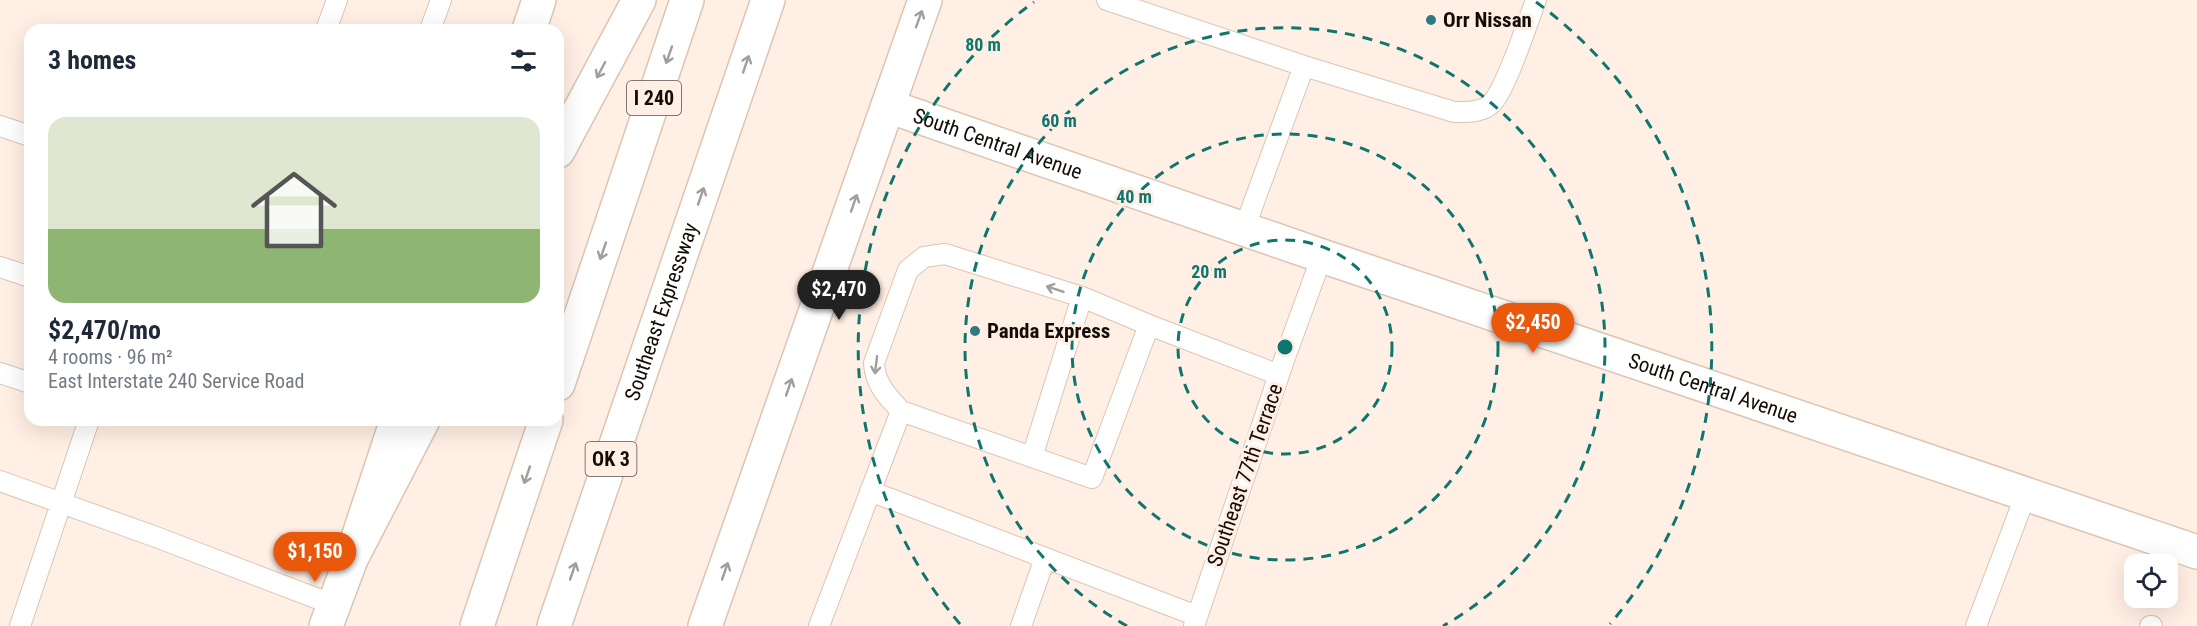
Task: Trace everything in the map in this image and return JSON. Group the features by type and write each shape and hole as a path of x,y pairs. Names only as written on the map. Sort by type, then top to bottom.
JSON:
{"main road":[{"path":"531,24 539,0"},
{"path":"564,141 639,0"},
{"name":"I 240","path":"564,366 687,0"},
{"name":"Southeast Expressway","path":"554,626 768,0"},
{"path":"705,626 925,0"},
{"name":"South Central Avenue","path":"888,106 1322,256 2197,552"},
{"path":"330,616 395,426"},
{"path":"351,559 420,426"},
{"path":"477,626 544,426"}],"lane":[{"path":"329,24 337,0"},
{"path":"432,24 441,0"},
{"path":"1107,0 1304,66 1454,112 1470,112 1490,106 1502,87 1536,0"},
{"path":"1244,229 1304,66"},
{"path":"0,126 24,134"},
{"path":"1149,325 1092,478 901,411 883,391 875,376 874,363 908,270 924,257 945,254 1082,297 1279,375"},
{"name":"Southeast 77th Terrace","path":"1195,621 1322,256"},
{"path":"0,267 24,275"},
{"path":"1032,457 1082,297"},
{"path":"0,373 24,381"},
{"path":"819,626 901,411"},
{"path":"20,626 86,426"},
{"path":"0,481 156,537 330,616"},
{"path":"870,491 1045,558 1195,621"},
{"path":"1976,626 2026,494"},
{"path":"1021,626 1045,558"}],"place":[{"name":"Orr Nissan","path":"1431,20"},
{"name":"Panda Express","path":"975,331"}]}
